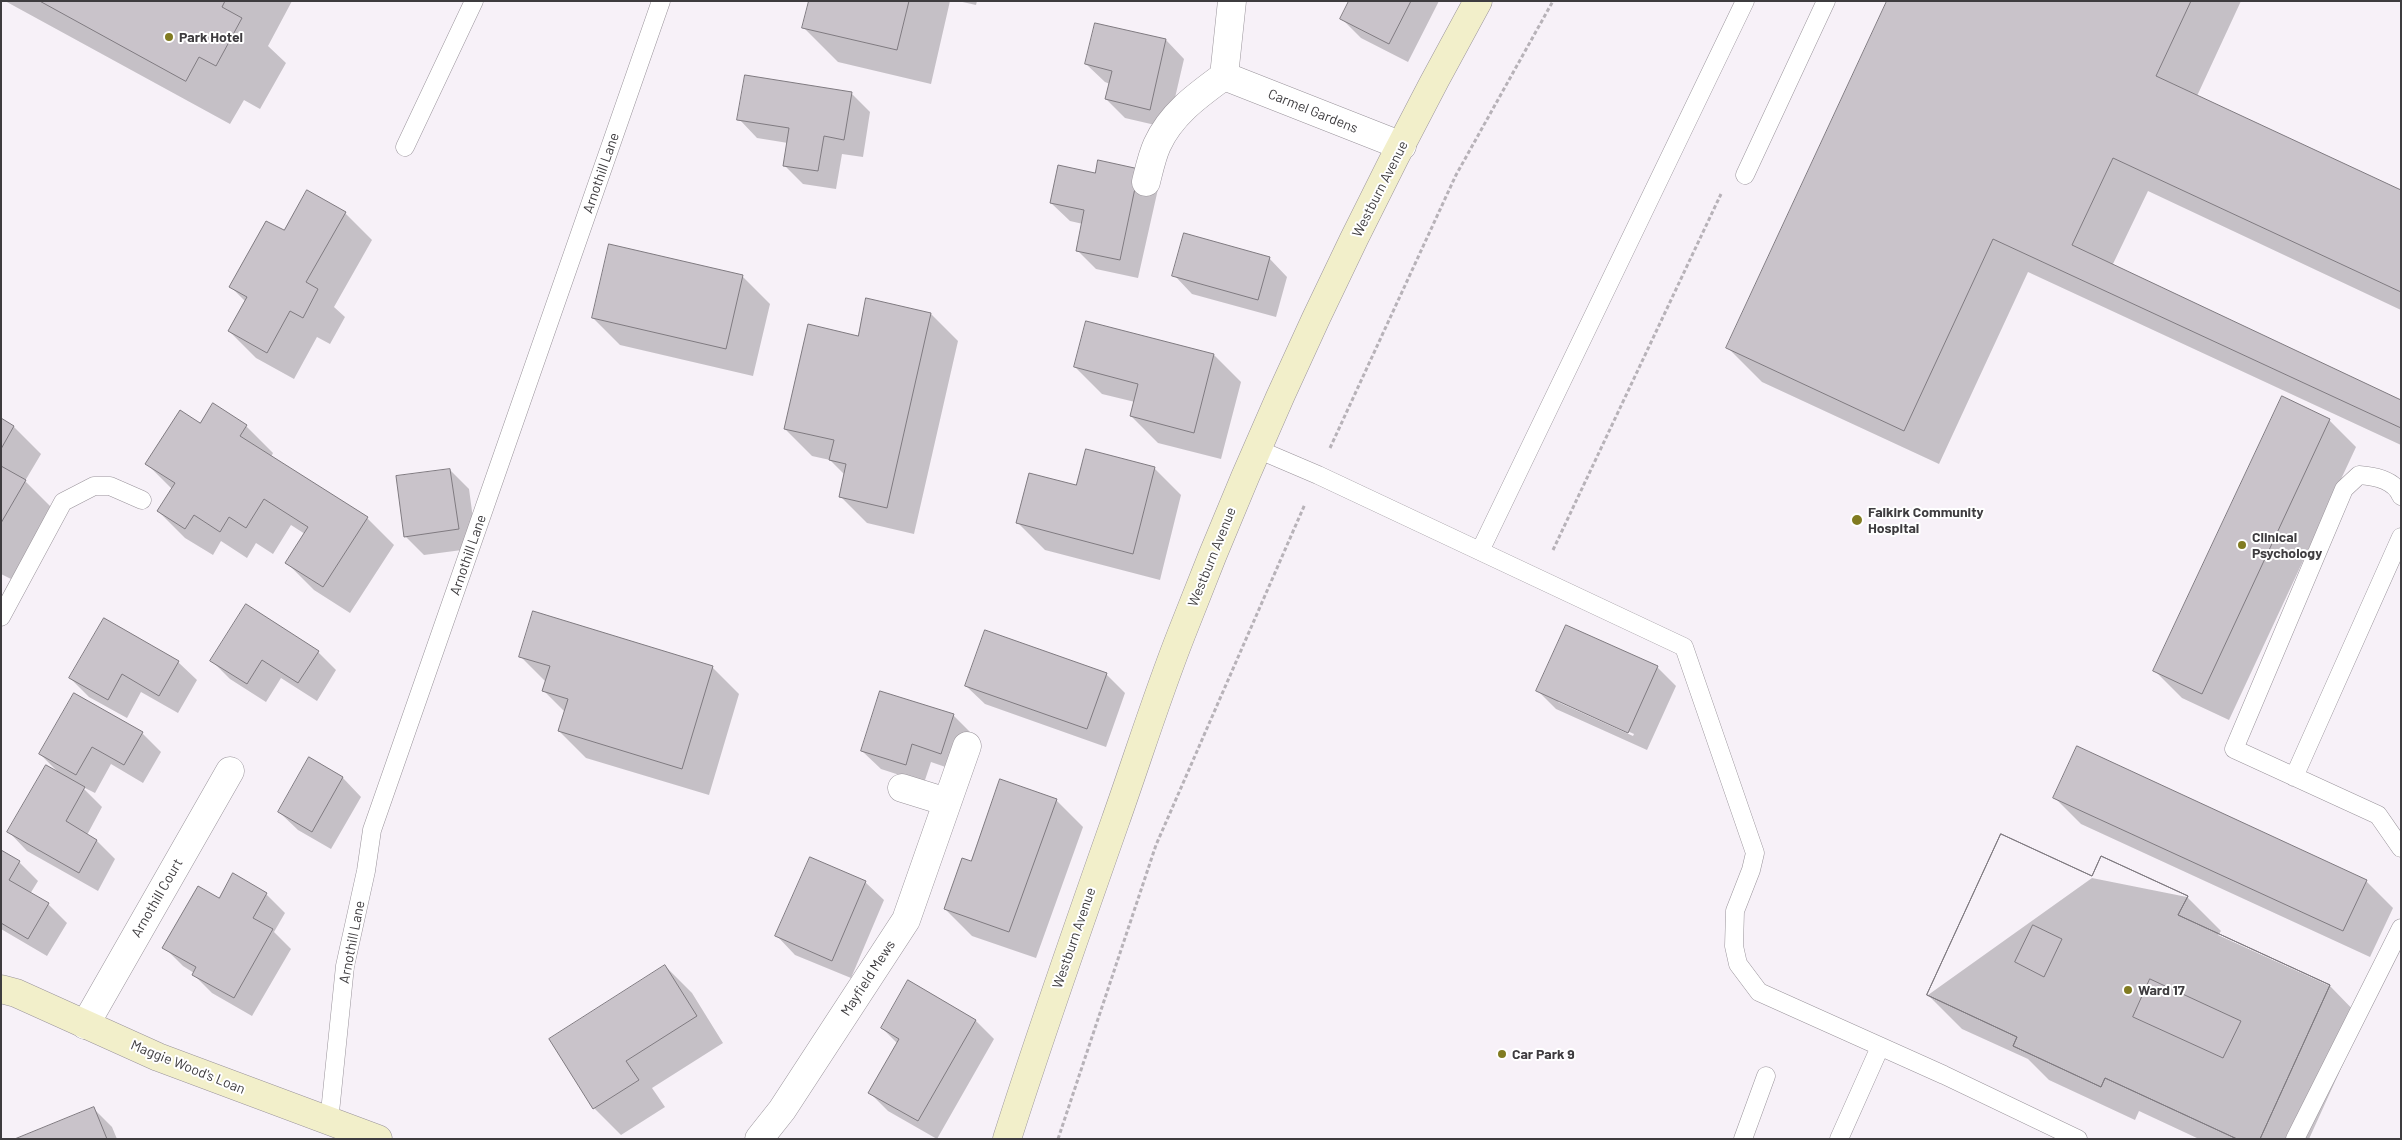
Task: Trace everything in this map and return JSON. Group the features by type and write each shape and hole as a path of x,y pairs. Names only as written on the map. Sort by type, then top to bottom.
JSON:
{"main road":[{"name":"Westburn Avenue","path":"1007,1139 1036,1048 1180,636 1257,449 1334,278 1436,76 1478,1"},
{"name":"Maggie Wood's Loan","path":"1,989 16,993 158,1057 378,1139"}],"street":[{"path":"1146,182 1157,144 1189,100 1224,76 1232,1"},
{"name":"Carmel Gardens","path":"1224,76 1402,146"},
{"name":"Mayfield Mews","path":"759,1139 782,1110 906,920 967,746"},
{"name":"Arnothill Court","path":"85,1025 230,770"},
{"path":"902,788 948,802"}],"lane":[{"path":"405,147 474,1"},
{"name":"Arnothill Lane","path":"329,1122 345,966 366,871 372,830 661,1"},
{"path":"1480,550 1745,1"},
{"path":"1745,175 1826,1"},
{"path":"1257,449 1480,550 1684,647 1755,853 1751,870 1734,911 1734,946 1738,964 1759,992 1944,1074 2078,1139"},
{"path":"2401,496 2399,490 2377,477 2359,475 2344,489 2234,749 2378,815 2401,848"},
{"path":"1,617 63,502 94,486 110,486 142,500"},
{"path":"2294,777 2401,537"},
{"path":"2294,1139 2401,928"},
{"path":"1839,1139 1880,1047"},
{"path":"1743,1139 1766,1076"}],"path":[{"path":"1058,1139 1156,845 1318,475 1456,175 1553,1"},
{"path":"1540,578 1724,188"}],"building":[{"name":"Park Hotel","path":"40,1 225,1 222,7 242,18 216,66 199,57 186,81"},
{"path":"809,1 909,1 897,50 802,28"},
{"path":"1349,1 1411,1 1389,44 1340,19"},
{"path":"1887,1 2191,1 2156,76 2401,190 2401,292 2113,158 2072,245 2401,400 2401,428 1993,239 1904,431 1726,348"},
{"path":"1095,23 1166,39 1150,110 1105,99 1112,71 1085,64"},
{"path":"745,75 852,92 844,140 824,136 818,171 783,166 789,128 737,120"},
{"path":"1098,160 1139,169 1120,260 1076,251 1084,210 1050,203 1058,165 1095,173"},
{"path":"307,190 346,212 306,282 318,289 303,318 290,311 267,353 228,331 247,297 229,287 266,221 284,230"},
{"path":"1184,233 1270,257 1258,300 1172,276"},
{"path":"609,244 743,275 726,349 592,318"},
{"path":"866,298 931,313 887,508 839,497 846,464 829,460 834,440 784,429 808,324 858,336"},
{"path":"1086,321 1214,354 1194,433 1130,416 1138,384 1074,367"},
{"name":"Clinical Psychology","path":"2282,396 2330,419 2202,694 2153,671"},
{"path":"213,403 247,425 240,436 368,517 323,587 285,563 308,527 264,499 246,528 229,517 220,532 194,515 185,529 157,511 175,483 145,464 180,410 200,423"},
{"path":"1,418 14,426 1,449"},
{"path":"1086,449 1155,467 1133,554 1016,523 1029,473 1076,485"},
{"path":"1,466 26,480 1,523"},
{"path":"450,469 459,529 404,537 396,476"},
{"path":"246,604 319,651 298,683 262,660 247,684 210,661"},
{"path":"533,611 713,666 682,769 558,731 568,699 542,691 550,666 519,657"},
{"path":"104,618 179,661 159,696 122,674 108,700 69,678"},
{"path":"1566,625 1658,666 1628,733 1536,691"},
{"path":"985,630 1107,673 1087,729 965,686"},
{"path":"880,691 954,714 941,754 912,744 906,765 861,751"},
{"path":"74,693 143,732 124,765 92,747 76,775 39,754"},
{"path":"2077,746 2367,880 2343,931 2053,798"},
{"path":"309,757 343,777 312,832 278,812"},
{"path":"46,765 85,787 66,821 97,840 79,873 7,832"},
{"path":"1000,779 1057,799 1009,932 944,909 962,858 971,861"},
{"name":"Ward 17","path":"2001,834 2092,876 2101,856 2188,896 2178,915 2330,985 2260,1139 2237,1139 2105,1078 2101,1087 2013,1046 2017,1037 1927,995","holes":["2033,925 2062,939 2044,977 2015,962","2150,979 2241,1021 2223,1058 2133,1017"]},
{"name":"Ward 17","path":"2001,834 2092,876 2101,856 2188,896 2178,915 2330,985 2260,1139 2237,1139 2105,1078 2101,1087 2013,1046 2017,1037 1927,995"},
{"path":"1,850 20,861 9,880 49,903 28,939 1,923"},
{"path":"810,857 866,881 832,961 775,936"},
{"path":"233,873 267,893 253,918 273,929 234,998 192,975 196,967 162,948 198,886 219,898"},
{"path":"665,965 697,1016 626,1061 639,1080 593,1109 549,1039"},
{"path":"908,980 976,1020 918,1121 868,1093 899,1039 881,1028"},
{"path":"94,1107 107,1139 15,1139"}],"place":[{"name":"Park Hotel","path":"169,37"},
{"name":"Falkirk Community Hospital","path":"1857,520"},
{"name":"Clinical Psychology","path":"2242,545"},
{"name":"Ward 17","path":"2128,990"},
{"name":"Car Park 9","path":"1502,1054"}]}
